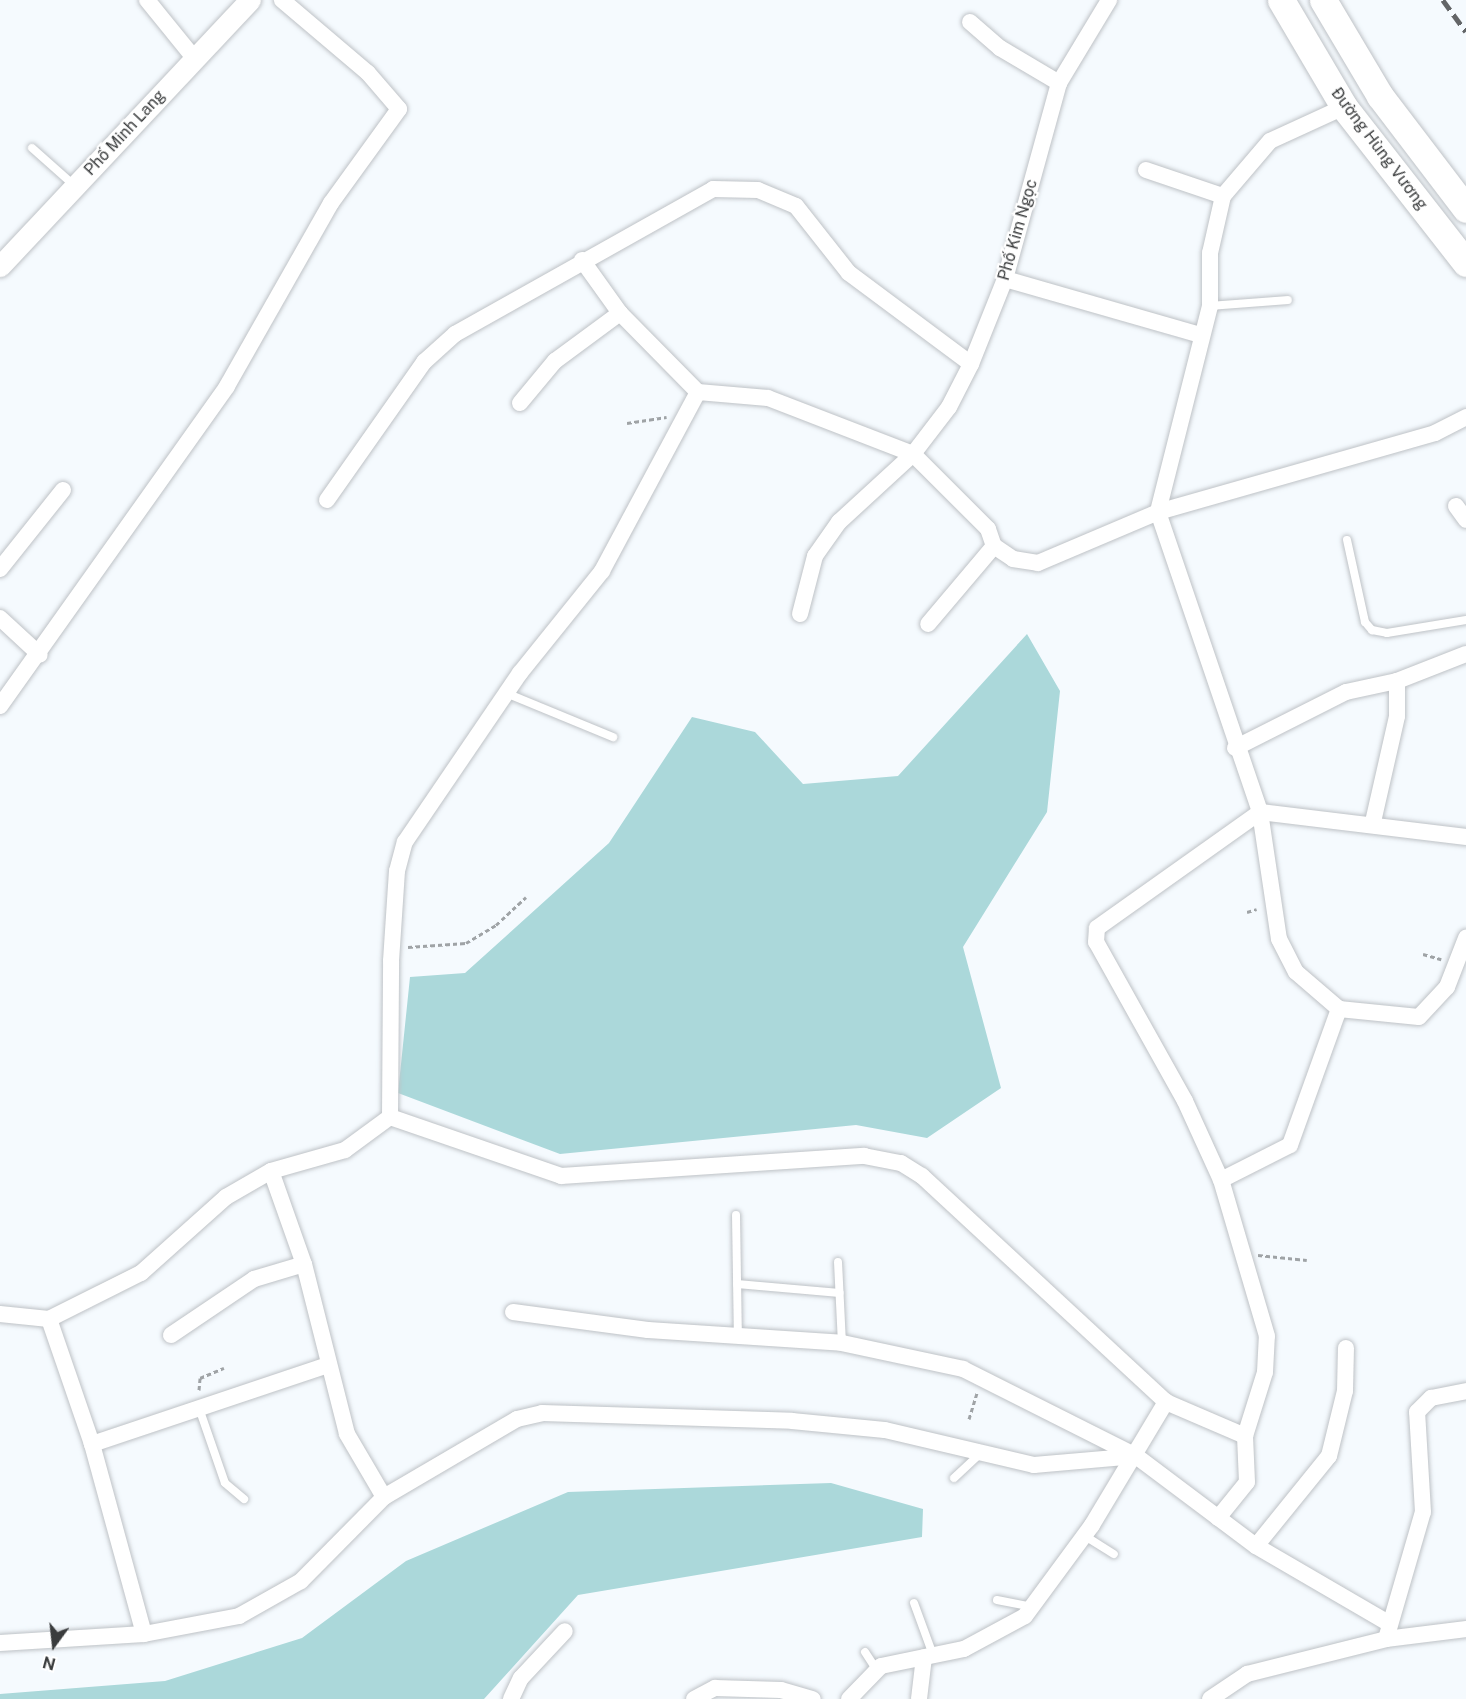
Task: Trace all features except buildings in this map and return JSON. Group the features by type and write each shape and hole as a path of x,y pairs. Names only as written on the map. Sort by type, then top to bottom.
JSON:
{"main road":[{"name":"Đường Hùng Vương","path":"1281,0 1344,106 1466,263"},
{"name":"Đường Hùng Vương","path":"1323,0 1380,96 1466,209"}],"street":[{"path":"147,0 195,59"},
{"name":"Phố Minh Lang","path":"0,266 250,0"},
{"path":"0,706 40,655 227,386 331,203 399,109 360,66 282,0"},
{"name":"Phố Kim Ngọc","path":"800,614 815,556 839,522 913,454 948,407 971,364 1005,279 1059,83 1109,0"},
{"path":"970,22 1000,48 1059,83"},
{"path":"1344,106 1270,141 1223,196 1210,253 1210,306 1200,335 1158,512 1235,748 1260,812 1284,956 1339,1009 1419,1017 1447,987 1466,938"},
{"path":"1146,170 1223,196"},
{"path":"327,500 430,356 455,334 582,260 713,189 758,190 796,207 849,273 971,364"},
{"path":"582,260 620,313 698,392 759,395 913,454 988,529 994,546 1013,559 1038,563 1158,512 1435,433 1466,417"},
{"path":"1005,279 1200,335"},
{"path":"520,403 555,361 620,313"},
{"path":"390,1117 392,947 397,871 405,842 506,693 602,571 698,392"},
{"path":"0,569 63,490"},
{"path":"1456,506 1466,520"},
{"path":"928,624 994,546"},
{"path":"0,618 40,655"},
{"path":"1235,748 1346,692 1397,681 1466,654"},
{"path":"1373,822 1397,716 1397,681"},
{"path":"1218,1518 1247,1482 1245,1436 1268,1359 1267,1336 1221,1180 1185,1101 1099,948 1097,928 1260,812 1373,822 1466,837"},
{"path":"1221,1180 1290,1145 1339,1009"},
{"path":"0,1314 49,1318 156,1263 226,1197 270,1171 345,1150 390,1117"},
{"path":"390,1117 561,1176 864,1156 901,1163 922,1176 1166,1402 1245,1436"},
{"path":"270,1171 304,1264 328,1365 355,1454 384,1497"},
{"path":"171,1335 245,1284 304,1264"},
{"path":"513,1312 738,1336 842,1343 938,1361 982,1377 1136,1456 1256,1546 1388,1631"},
{"path":"49,1318 92,1444 144,1634"},
{"path":"1256,1546 1329,1456 1345,1391 1346,1348"},
{"path":"92,1444 328,1365"},
{"path":"1388,1631 1425,1499 1417,1412 1431,1398 1466,1391"},
{"path":"849,1699 876,1669 964,1649 1008,1629 1032,1607 1085,1536 1136,1456 1166,1402"},
{"path":"0,1643 144,1634 239,1616 263,1605 310,1574 384,1497 517,1419 542,1413 792,1421 885,1430 1055,1466 1136,1456"},
{"path":"1210,1699 1247,1674 1388,1631 1466,1629"},
{"path":"511,1699 521,1678 565,1631"},
{"path":"919,1699 928,1656"},
{"path":"694,1699 715,1688 737,1694 781,1690 813,1699"}],"lane":[{"path":"32,148 75,186"},
{"path":"1210,306 1288,300"},
{"path":"1347,540 1365,622 1372,630 1466,620"},
{"path":"506,693 613,737"},
{"path":"736,1215 738,1336"},
{"path":"838,1262 842,1343"},
{"path":"737,1284 840,1293"},
{"path":"202,1407 225,1483 243,1499"},
{"path":"954,1478 982,1452"},
{"path":"1085,1536 1114,1554"},
{"path":"997,1600 1032,1607"},
{"path":"914,1603 928,1656"},
{"path":"865,1652 876,1669"}],"path":[{"path":"627,423 684,418"},
{"path":"392,947 466,942 496,925 526,897"},
{"path":"1245,1260 1282,1253 1307,1260"},
{"path":"202,1407 200,1378 224,1368"},
{"path":"969,1419 982,1377"}],"water":[{"path":"1027,634 1060,691 1047,812 963,947 1001,1088 927,1138 856,1125 560,1154 398,1093 410,977 465,973 609,843 692,717 755,732 803,784 898,776"},
{"path":"831,1483 923,1509 922,1537 578,1595 484,1699 0,1699 0,1694 165,1681 302,1638 406,1561 568,1492"}],"railway":[{"path":"1443,0 1466,32"}]}
